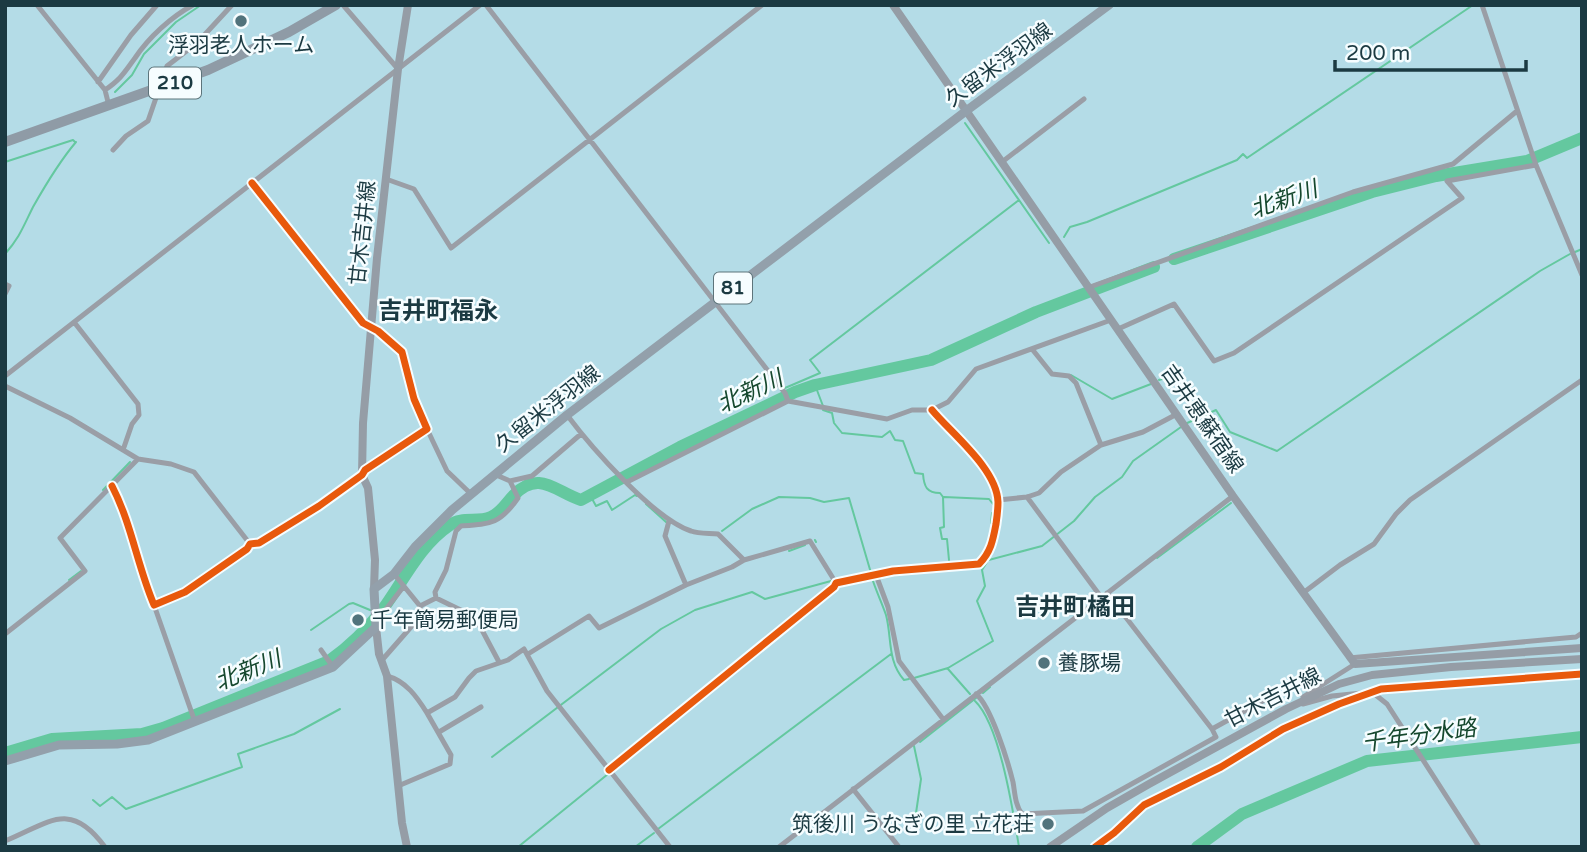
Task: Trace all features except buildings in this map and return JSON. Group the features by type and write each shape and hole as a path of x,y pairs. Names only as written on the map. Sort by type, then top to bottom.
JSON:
{"highway":[{"name":"210","path":"5,142 208,70 289,32 336,5"}],"main road":[{"name":"甘木吉井線","path":"374,589 368,488 362,475 363,423 370,327 398,69 408,5"},
{"name":"吉井恵蘇宿線","path":"893,5 1233,496 1352,661"},
{"name":"久留米浮羽線","path":"374,589 396,576 429,532 566,415 1109,5"},
{"path":"374,589 379,654 387,676 407,847"},
{"path":"5,761 59,745 117,744 148,740 332,666 375,618"},
{"path":"1352,661 1582,648"},
{"name":"甘木吉井線","path":"1050,847 1107,808 1286,709 1339,684 1372,675 1582,659"}],"street":[{"path":"37,5 105,90 109,106"},
{"path":"98,82 131,35 157,5"},
{"path":"105,90 123,77 135,57 165,24 193,5"},
{"path":"113,150 148,121 166,66 197,43 232,5"},
{"path":"343,5 398,69"},
{"path":"5,376 480,5"},
{"path":"486,5 787,398"},
{"path":"386,179 414,189 451,248 762,5"},
{"path":"1482,5 1535,165 1582,275"},
{"path":"1002,162 1084,99"},
{"path":"1092,290 1353,192 1453,164 1517,111"},
{"path":"1118,329 1174,304 1214,361 1234,354 1462,198 1447,181 1535,165"},
{"path":"252,183 363,323 379,331 402,352 414,400 447,471 471,494"},
{"path":"5,284 9,286 5,294"},
{"path":"624,479 787,398 887,419 912,411 932,410 948,402 976,369 1111,320"},
{"path":"75,322 138,404 139,415 132,424 122,450"},
{"path":"1032,348 1052,374 1069,376 1076,383 1101,445"},
{"path":"1303,593 1374,544 1410,500 1582,380"},
{"path":"5,386 70,418 138,458 194,472 250,544"},
{"path":"834,581 893,571 979,564 991,550 998,500 987,472 978,457 950,432 932,410"},
{"path":"566,415 581,434 668,523 693,532 718,534 744,560"},
{"path":"998,500 1039,493 1062,472 1101,445 1182,420"},
{"path":"250,544 258,543 319,506 365,470 427,429"},
{"path":"494,474 510,481 533,476 581,434"},
{"path":"5,634 85,571 60,538 138,458"},
{"path":"436,598 435,592 446,570 456,531 461,526 491,524 508,513 516,492 510,481"},
{"path":"112,486 129,522 141,575 195,721"},
{"path":"779,847 1233,496"},
{"path":"1027,497 1101,597"},
{"path":"668,523 665,536 686,585"},
{"path":"528,654 589,615 599,628 744,560 810,541 834,581 834,587 609,770"},
{"path":"154,605 185,592 247,549 250,544"},
{"path":"383,659 421,613 420,606 396,576"},
{"path":"873,576 888,607 899,661 943,719"},
{"path":"375,618 404,586"},
{"path":"976,694 988,708 1012,779 1018,809 1022,814 1083,811 1216,737 1107,593"},
{"path":"420,606 436,598"},
{"path":"436,598 475,617 499,662"},
{"path":"1286,709 1352,661 1576,637 1582,633"},
{"path":"427,713 455,697 476,671 508,660 524,649 547,691 670,847"},
{"path":"321,650 332,666"},
{"path":"387,676 410,689 451,755 450,764 398,786"},
{"path":"1286,709 1332,696 1372,692 1387,704 1476,846"},
{"path":"1212,729 1277,693"},
{"path":"439,732 481,707"},
{"path":"853,789 899,847"},
{"path":"5,841 61,817 78,820 104,847"}],"waterway":[{"path":"115,92 132,75 144,54 176,22 201,5"},
{"path":"1064,237 1070,227 1237,160 1243,154 1247,158 1473,5"},
{"path":"965,123 1049,243"},
{"name":"北新川","path":"1174,259 1372,192 1436,176 1527,161 1582,138"},
{"path":"5,162 73,140 75,142"},
{"path":"5,254 18,237 53,173 76,142"},
{"path":"785,388 820,373 810,360 1019,200"},
{"path":"1575,252 1582,249"},
{"path":"1185,424 1216,410 1230,432 1277,451 1540,271 1570,254"},
{"name":"北新川","path":"5,753 52,739 142,734 329,661 365,630 383,609 421,553 439,533 455,522 491,517 523,487 540,483 581,500 680,447 795,392 815,385 931,360 1036,312 1154,267"},
{"path":"1159,380 1178,374"},
{"path":"1071,375 1112,399 1151,384"},
{"path":"815,385 823,406"},
{"path":"823,410 832,413 834,423 842,433 882,437 890,431 895,440 903,441 915,473 923,474 927,488 943,497 944,527 940,528 942,539 947,539 949,560"},
{"path":"985,561 1042,546 1074,521 1095,497 1122,477 1133,461 1181,427"},
{"path":"103,490 130,462"},
{"path":"590,495 596,506 607,501 612,510 637,496"},
{"path":"722,531 752,509 779,497 810,498 824,502 849,498 871,573"},
{"path":"944,497 989,499 993,504"},
{"path":"1157,558 1231,503"},
{"path":"646,504 666,522"},
{"path":"991,523 992,513"},
{"path":"789,551 805,545"},
{"path":"895,568 980,560"},
{"path":"914,678 948,668 993,641 977,601 985,586 982,570 987,562"},
{"path":"69,580 81,571"},
{"path":"837,579 859,576"},
{"path":"872,578 886,615 895,665 904,680 909,679"},
{"path":"492,757 661,629 695,610 752,592 765,599 831,581"},
{"path":"311,630 349,604 370,610"},
{"path":"658,829 891,654"},
{"path":"948,669 970,694"},
{"path":"983,693 990,687"},
{"path":"920,742 976,698"},
{"path":"975,701 992,729 998,748 1019,847"},
{"path":"93,800 100,806 112,797 126,809 242,767 238,754 294,734 340,709"},
{"path":"614,770 670,724"},
{"name":"千年分水路","path":"1197,847 1242,814 1367,761 1582,737"},
{"path":"914,746 921,779 916,813"},
{"path":"518,847 608,774"},
{"path":"635,847 654,833"}],"cycle path":[{"path":"112,486 125,515 154,605 185,592 247,549 250,544 259,543 319,506 365,470 427,429 414,399 402,352 378,331 363,323 252,183"},
{"path":"609,770 836,583 893,571 979,564 991,546 998,502 996,490 982,465 932,410"},
{"path":"1095,847 1144,805 1221,767 1283,729 1381,689 1582,674"}],"place":[{"name":"浮羽老人ホーム","path":"241,21"},
{"name":"千年簡易郵便局","path":"358,620"},
{"name":"養豚場","path":"1044,663"},
{"name":"筑後川 うなぎの里 立花荘","path":"1048,824"}],"district":[{"name":"吉井町福永","path":"438,311"},
{"name":"吉井町橘田","path":"1075,607"}]}
